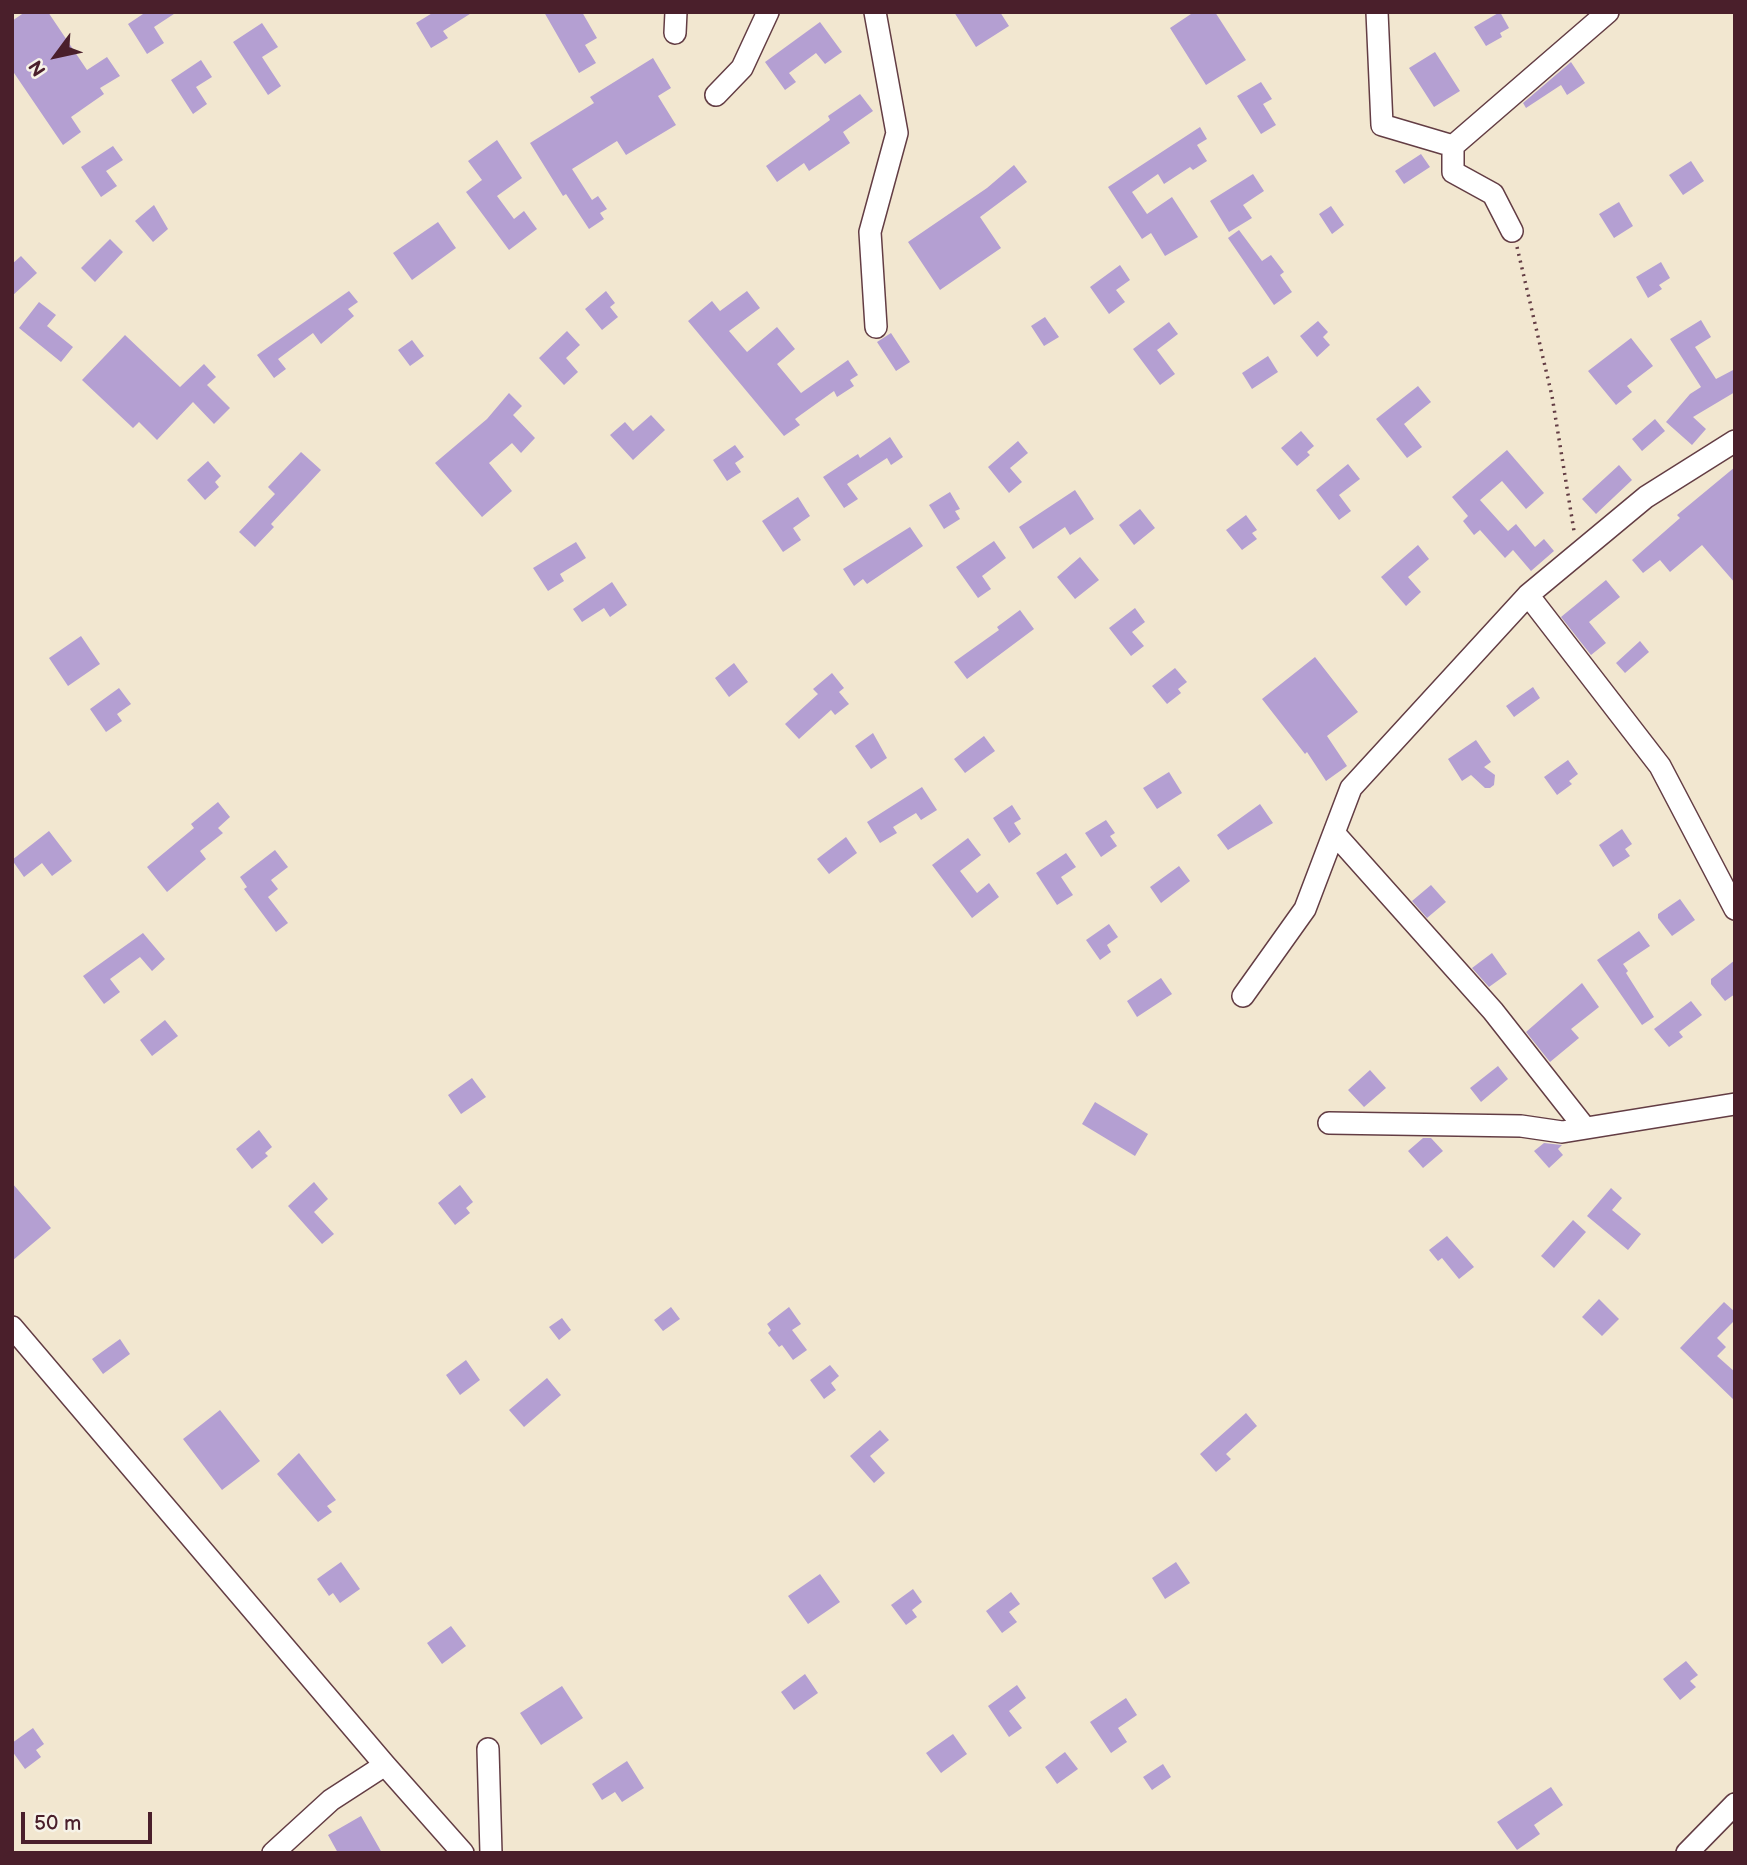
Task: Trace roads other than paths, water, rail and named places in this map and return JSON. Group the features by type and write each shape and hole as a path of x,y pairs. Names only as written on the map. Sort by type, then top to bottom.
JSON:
{"street":[{"path":"716,95 742,68 768,12"},
{"path":"875,12 897,133 870,232 876,327"},
{"path":"1377,12 1382,125 1453,146"},
{"path":"1512,231 1493,194 1453,172 1453,146 1608,12"},
{"path":"1243,996 1305,909 1352,788 1528,595 1646,497 1735,441"},
{"path":"1528,595 1660,766 1735,909"},
{"path":"1334,833 1493,1012 1585,1128"},
{"path":"1329,1123 1521,1126 1562,1132 1735,1104"},
{"path":"12,1327 463,1853"},
{"path":"488,1749 491,1853"},
{"path":"273,1853 331,1800 385,1765"},
{"path":"1687,1853 1735,1804"}]}
